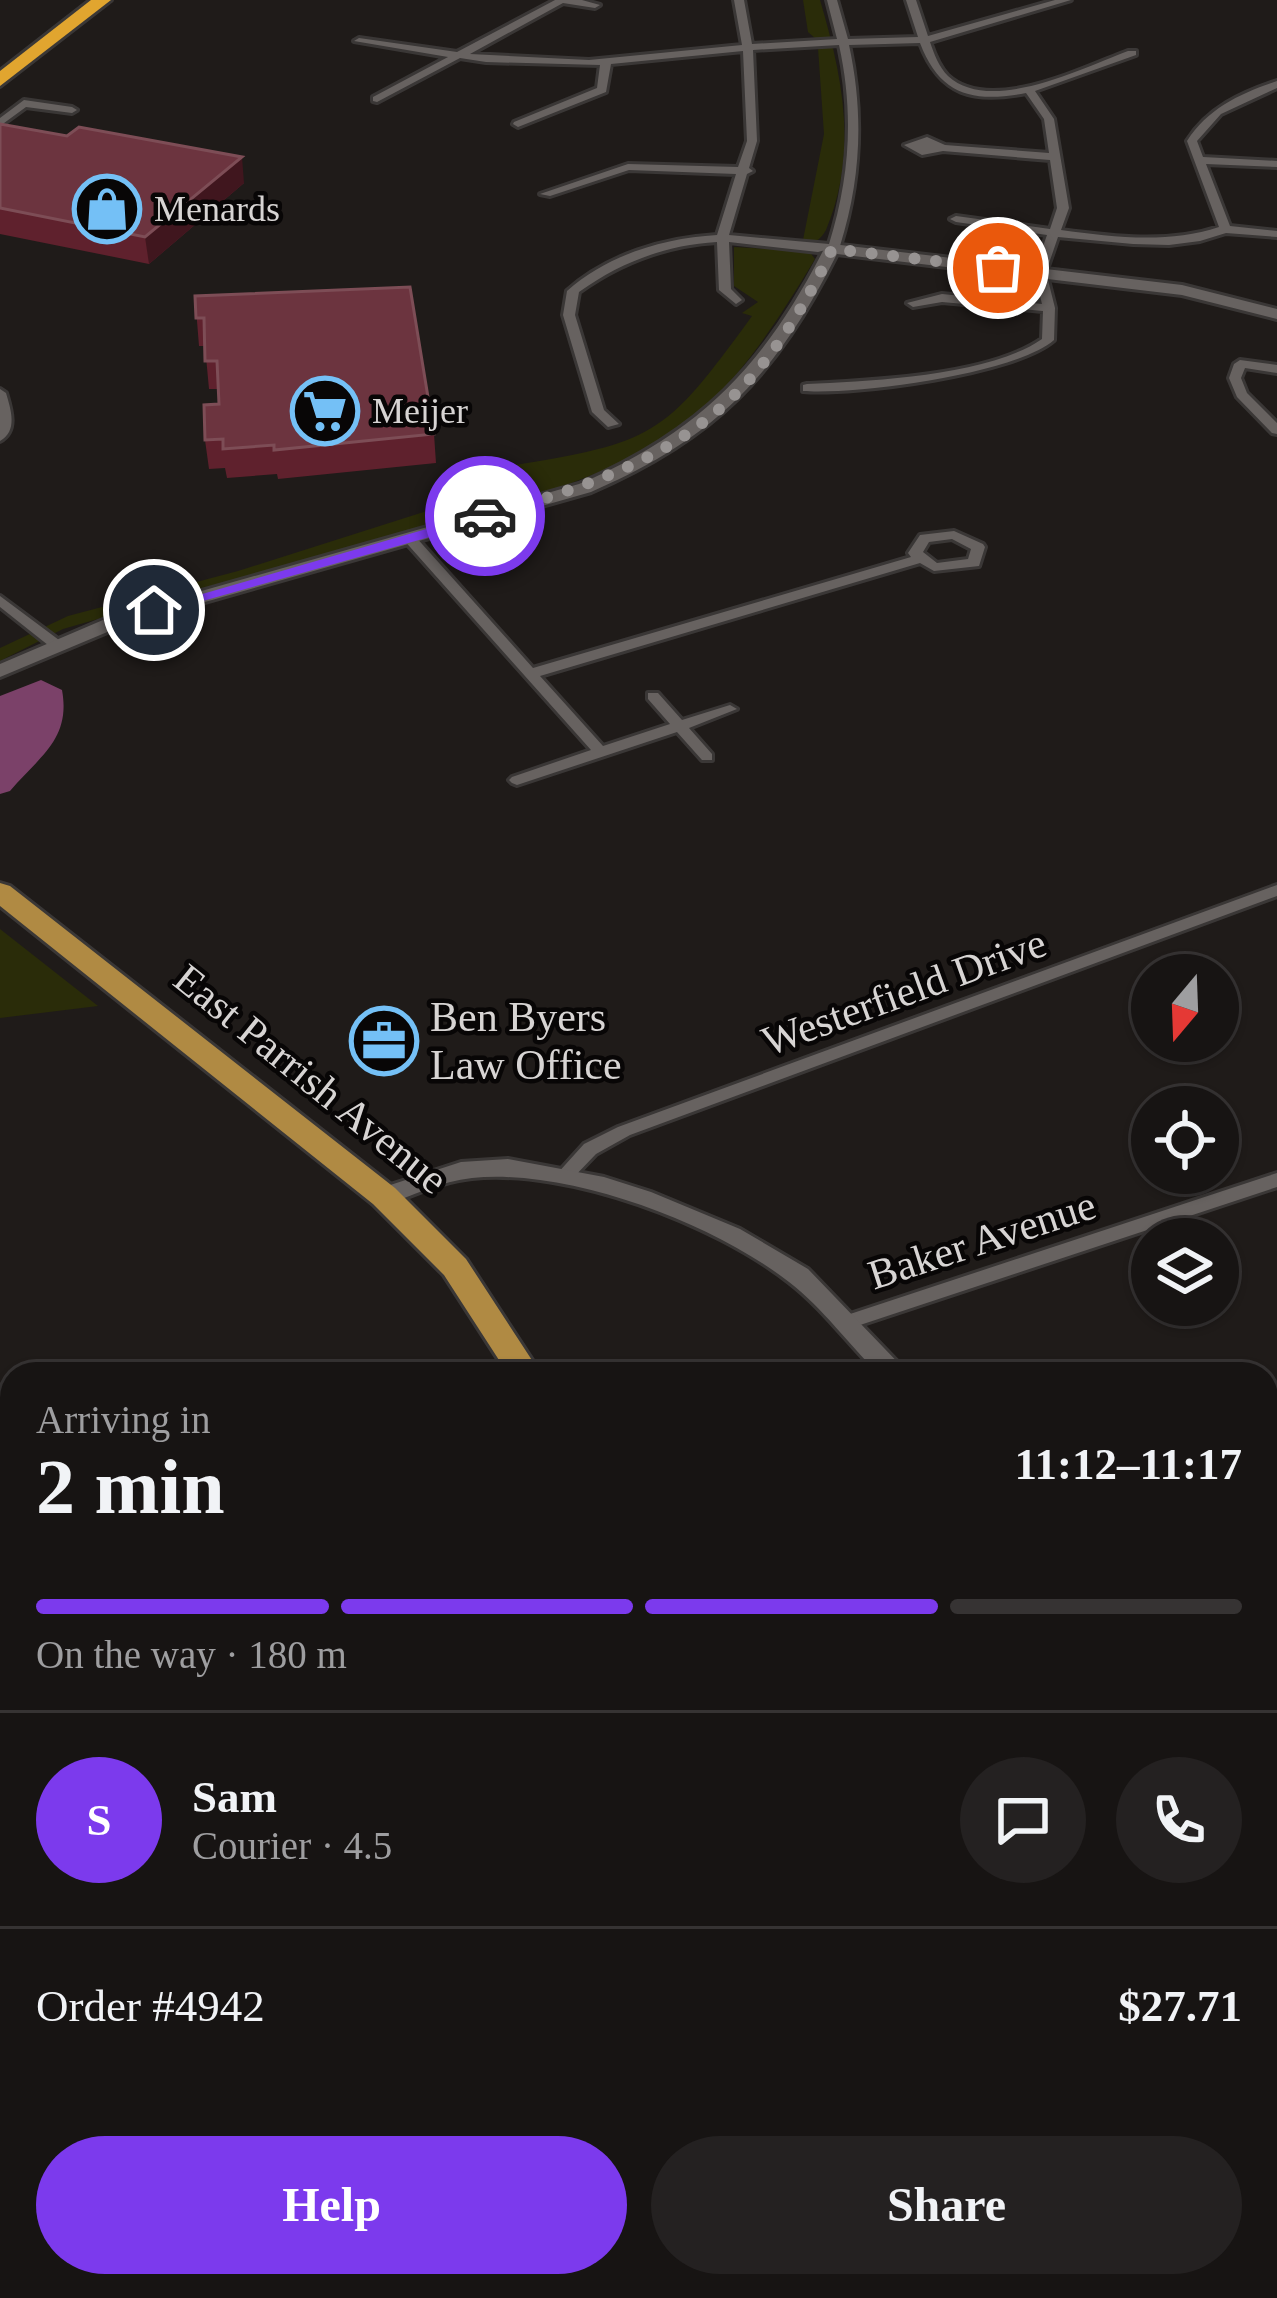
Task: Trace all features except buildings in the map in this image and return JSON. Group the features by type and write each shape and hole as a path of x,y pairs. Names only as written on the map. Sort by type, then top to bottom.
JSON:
{"highway":[{"path":"0,53 69,0"},
{"path":"0,80 103,0"}],"main road":[{"name":"East Parrish Avenue","path":"0,892 384,1196 455,1267 517,1362"}],"street":[{"path":"377,99 562,0 595,5"},
{"path":"736,300 725,290 723,236 747,171 752,141 748,46 739,0"},
{"path":"0,670 139,614 585,488 695,433 751,378 800,309 848,210 859,142 845,42 832,0"},
{"path":"911,0 946,80 994,94 1030,91 1132,53"},
{"path":"358,41 534,64 606,61 748,46 927,40 1066,0"},
{"path":"518,124 602,90 606,61"},
{"path":"1225,229 1192,141 1201,124 1277,84"},
{"path":"807,388 856,386 1032,353 1048,340 1049,308 1040,272 1063,208 1049,119 1030,91"},
{"path":"0,123 23,103 72,110"},
{"path":"943,148 1052,157"},
{"path":"1202,160 1277,164"},
{"path":"547,194 628,167 747,171"},
{"path":"956,219 1164,242 1202,241 1225,229 1277,234"},
{"path":"614,424 598,412 569,315 573,291 644,253 723,236 1182,290 1277,314"},
{"path":"913,303 942,298 1049,308"},
{"path":"1277,369 1240,364 1238,388 1277,430"},
{"path":"0,393 0,437"},
{"path":"409,538 601,753"},
{"path":"530,674 918,559"},
{"path":"0,600 58,646"},
{"path":"652,696 707,758"},
{"path":"518,779 730,709"},
{"name":"Westerfield Drive","path":"565,1175 590,1149 624,1131 1276,892"},
{"path":"384,1196 474,1168 516,1167 565,1175 734,1236 803,1280 884,1362"},
{"name":"Baker Avenue","path":"845,1323 1277,1180"}],"green space":[{"path":"803,0 820,0 840,85 844,142 836,201 826,230 809,251 815,259 764,339 712,400 682,426 607,468 560,487 63,629 0,661 0,648 68,616 238,571 452,503 469,487 500,481 504,467 625,441 674,412 752,316 742,313 758,302 734,286 734,247 803,251 808,242 803,240 824,134 818,48 824,46 808,32"},
{"path":"0,929 98,1006 0,1018"}],"shaded area":[{"path":"41,680 62,690 62,722 42,757 10,791 0,794 0,696"}],"way so far":[{"path":"485,516 610,478 656,456 712,420 751,378 800,309 832,249 998,268"}],"place":[{"name":"Menards","path":"107,209"},
{"name":"Meijer","path":"325,411"},
{"name":"Ben Byers Law Office","path":"384,1041"}],"route":[{"path":"154,610 485,516"}]}
